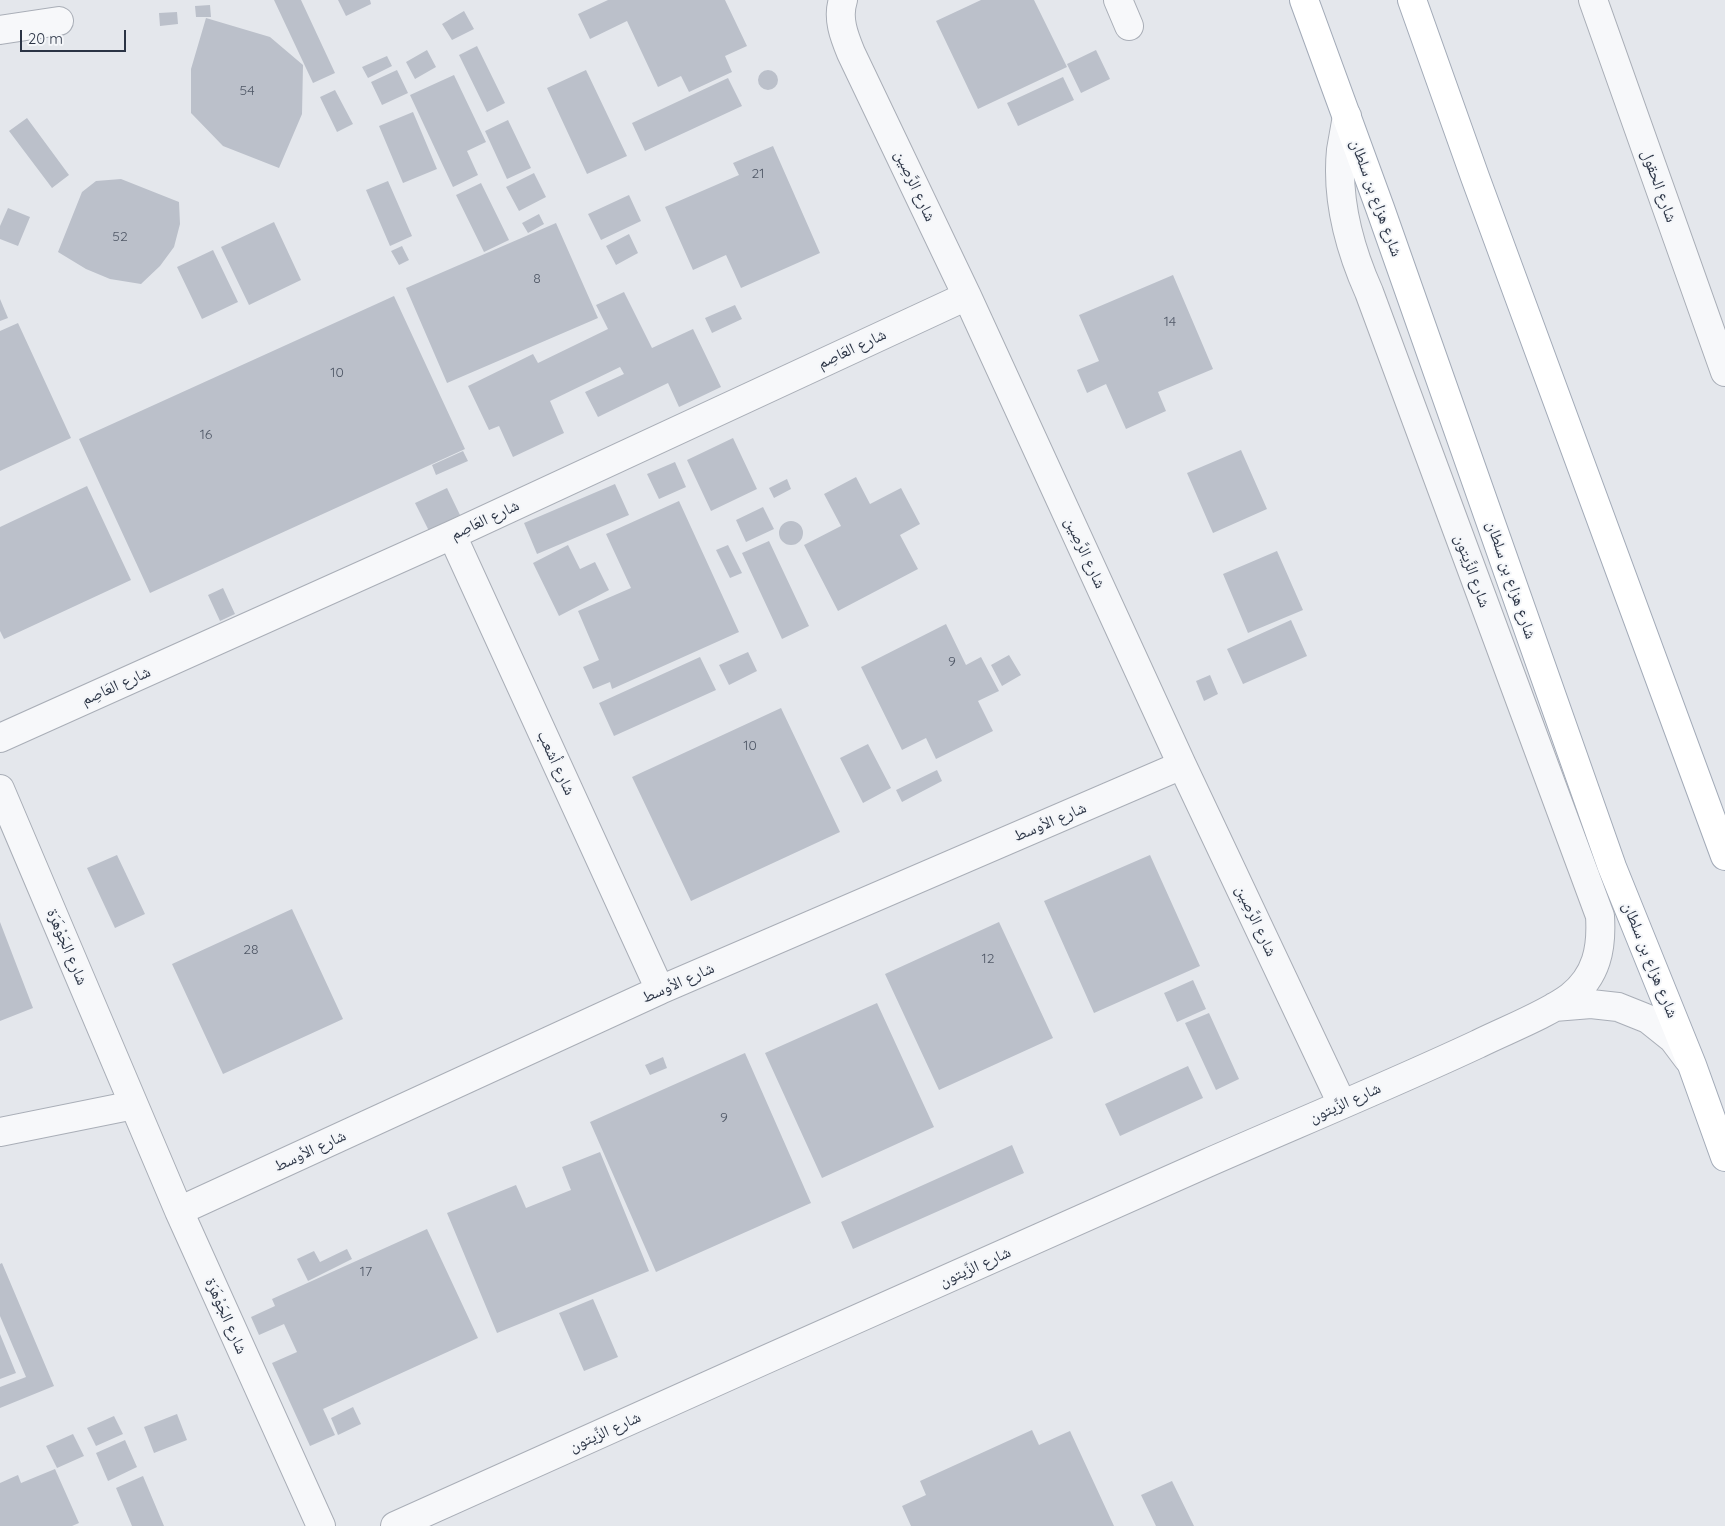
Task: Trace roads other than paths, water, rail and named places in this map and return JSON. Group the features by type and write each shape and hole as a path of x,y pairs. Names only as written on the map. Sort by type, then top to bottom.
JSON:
{"main road":[{"name":"شارع هزاع بن سلطان","path":"1304,0 1347,116 1612,867 1692,1065 1725,1157"},
{"path":"1412,0 1482,196 1725,856"}],"street":[{"name":"شارع الرَّصِين","path":"843,0 841,6 842,30 967,296 1182,765 1342,1104"},
{"path":"1118,0 1128,26"},
{"name":"شارع الحقول","path":"1593,0 1725,372"},
{"path":"0,30 59,22"},
{"name":"شارع الزَّيتون","path":"395,1526 1441,1061 1554,1007 1572,996 1587,979 1597,960 1602,938 1600,916 1355,259 1345,224 1341,188 1341,151 1347,116"},
{"name":"شارع العَاصِم","path":"0,738 452,535 967,296"},
{"name":"شارع أشعب","path":"452,535 660,990"},
{"name":"شارع الأوسط","path":"179,1211 660,990 1182,765"},
{"name":"شارع الجَوْهَرَة","path":"0,789 179,1211 321,1526"},
{"name":"شارع الزَّيتون","path":"1554,1007 1591,1004 1618,1007 1648,1019 1673,1039 1692,1065"},
{"path":"0,1132 134,1105"}]}
